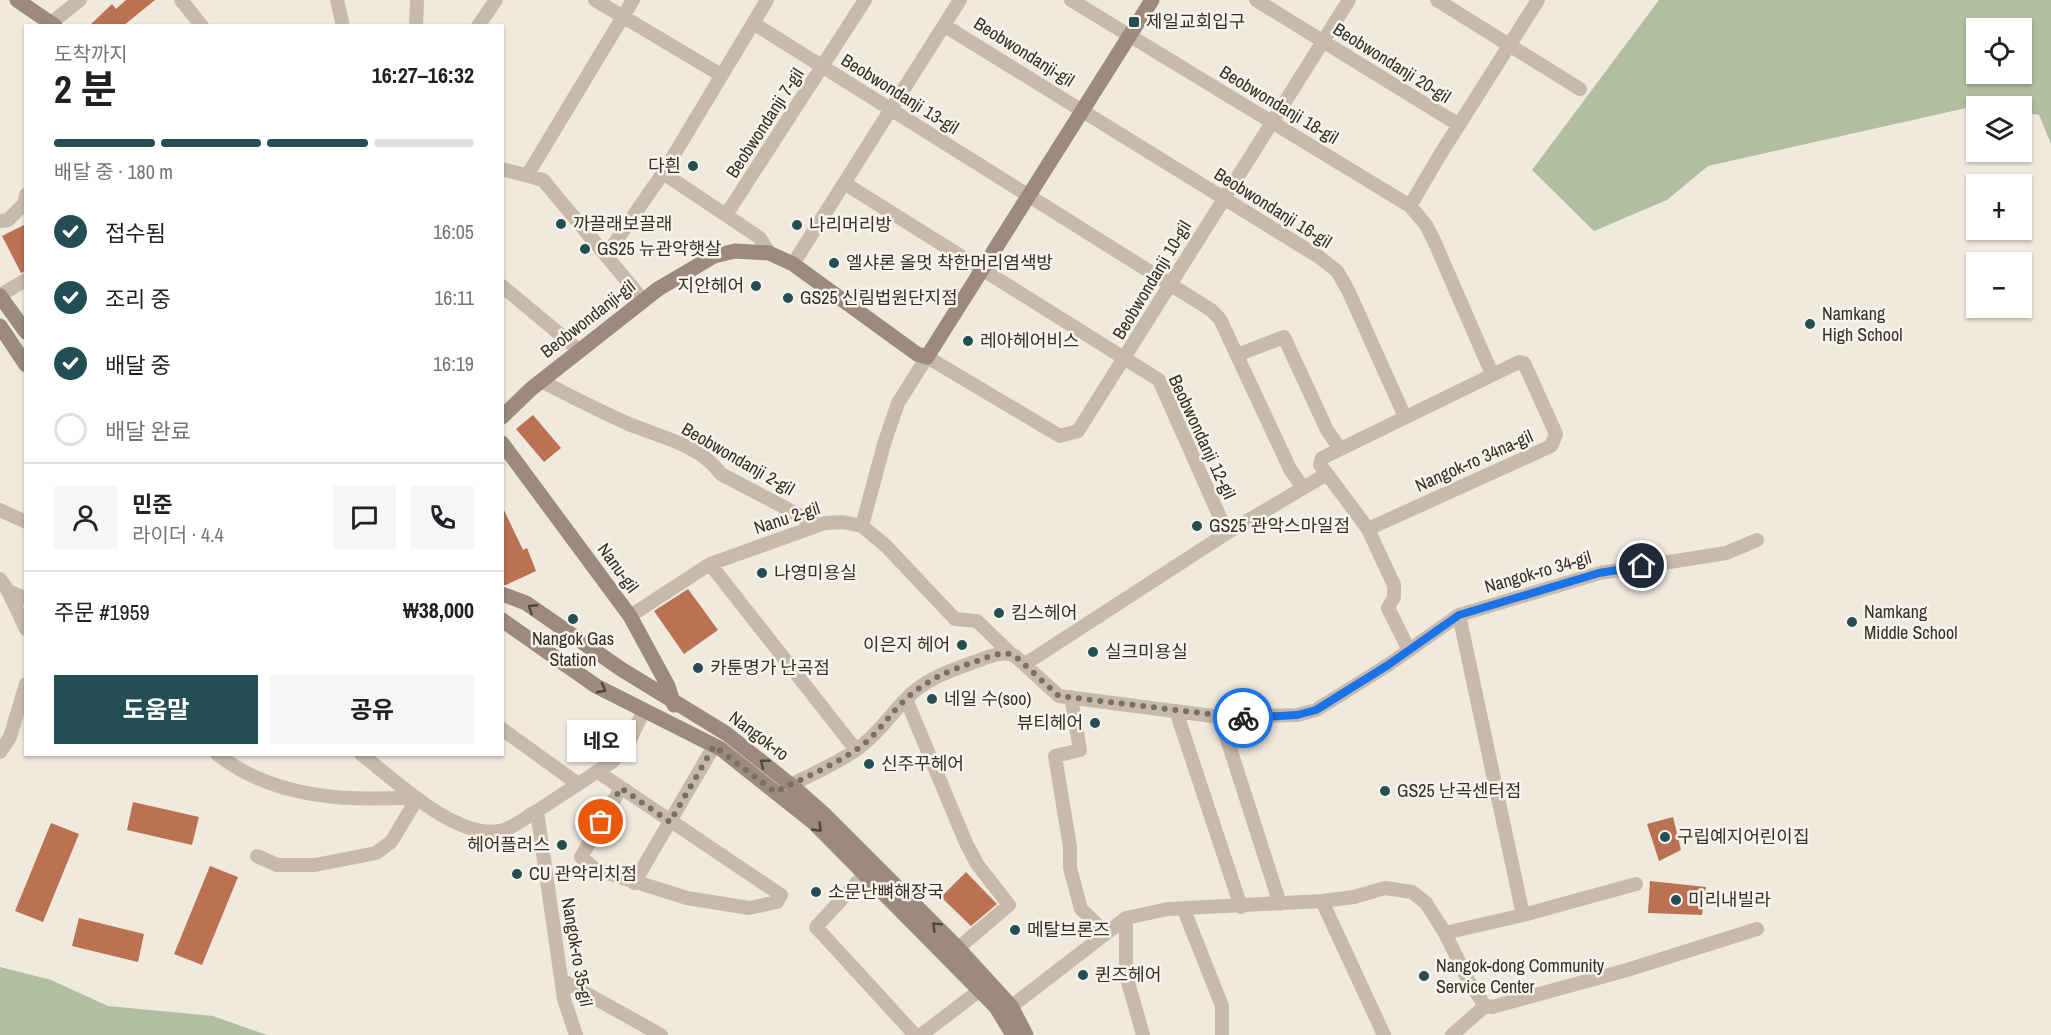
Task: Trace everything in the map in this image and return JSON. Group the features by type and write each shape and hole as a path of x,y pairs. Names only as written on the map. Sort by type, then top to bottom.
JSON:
{"main road":[{"path":"17,0 53,24"},
{"name":"Beobwondanji-gil","path":"504,415 542,381 658,288 714,256 735,251 769,253 793,264 917,354 927,357 1152,0"},
{"path":"0,295 24,329"},
{"path":"0,326 24,362"},
{"name":"Nanu-gil","path":"504,446 630,616 668,686 679,728"},
{"name":"Nangok-ro","path":"504,595 526,603 621,669 727,734 790,784 824,814 985,986 1026,1035"},
{"name":"Nangok-ro","path":"504,621 596,686 714,746 814,823 865,874 952,953"},
{"name":"Nangok-ro","path":"1006,1010 1013,1035"}],"street":[{"path":"53,24 80,0"},
{"path":"181,0 200,24"},
{"path":"337,0 343,24"},
{"path":"416,24 417,0"},
{"path":"479,24 496,0"},
{"path":"594,0 721,75"},
{"path":"528,174 633,0"},
{"path":"607,254 663,173 767,0"},
{"name":"Beobwondanji 7-gil","path":"726,215 865,0"},
{"path":"793,264 960,0"},
{"name":"Beobwondanji 18-gil","path":"1071,0 1410,206 1426,225 1435,243 1492,374"},
{"name":"Beobwondanji 20-gil","path":"1256,0 1459,126 1538,0"},
{"name":"Beobwondanji 10-gil","path":"927,357 1060,436 1078,431 1126,359 1170,284 1349,0"},
{"path":"1437,0 1580,89"},
{"name":"Beobwondanji 13-gil","path":"753,23 1211,310 1220,319 1290,469 1303,489"},
{"name":"Beobwondanji-gil","path":"945,26 1083,111"},
{"name":"Beobwondanji 16-gil","path":"1083,111 1319,257 1337,271 1359,312 1405,417"},
{"path":"1410,206 1459,126"},
{"path":"504,169 528,174 543,180 644,300"},
{"path":"663,173 760,238 769,253"},
{"path":"844,183 982,270"},
{"path":"0,221 8,220 24,204"},
{"name":"Beobwondanji 12-gil","path":"982,270 1159,380 1227,533"},
{"path":"0,295 24,281"},
{"path":"504,288 579,351"},
{"path":"1237,356 1284,337 1327,430 1340,449"},
{"path":"862,526 884,444 898,403 927,357"},
{"name":"Nangok-ro 34na-gil","path":"1327,474 1320,465 1322,458 1492,374 1519,362 1524,363 1556,434 1551,446 1368,529"},
{"name":"Beobwondanji 2-gil","path":"542,381 630,424 691,448 711,460 721,474 818,525"},
{"path":"1025,664 1227,533 1327,474 1368,529 1394,585 1394,597 1388,608 1408,650"},
{"path":"0,510 24,521"},
{"name":"Nanu 2-gil","path":"630,616 710,564 818,525 843,522 862,526"},
{"name":"Nangok-ro 34-gil","path":"862,526 886,546 955,619 977,621 1011,654 1025,664 1050,691 1059,696 1220,717 1297,715 1316,710 1459,615 1599,573 1726,553 1757,540"},
{"path":"710,564 856,750"},
{"path":"4,585 24,598"},
{"path":"4,585 24,625"},
{"path":"1459,615 1523,915"},
{"path":"775,792 856,750 872,738 906,699 945,671 993,655 1011,654"},
{"path":"0,752 10,737 24,691"},
{"path":"1071,697 1080,750 1055,756 1070,848 1070,868 1081,909 1106,933"},
{"path":"906,699 966,843 977,864 1009,905 952,953"},
{"path":"364,756 416,798 471,829 502,831 612,762 629,742 644,710"},
{"path":"1176,711 1241,907"},
{"path":"1220,717 1280,904"},
{"path":"504,730 578,784"},
{"name":"Nangok-ro","path":"634,883 714,746"},
{"path":"220,756 258,781 312,796 416,798"},
{"path":"598,772 781,895 777,902 749,908 723,905 687,898 595,869 581,857 621,788"},
{"path":"257,856 277,865 315,865 376,853 391,842 416,798"},
{"name":"Nangok-ro 35-gil","path":"537,811 562,980 576,1035"},
{"path":"865,874 816,927 915,1035"},
{"path":"1445,933 1523,915 1636,884"},
{"path":"1006,1010 1126,918 1168,909 1184,910 1322,901 1354,897 1385,888 1412,892 1426,903 1445,933 1468,980 1485,1005"},
{"path":"1322,901 1384,1035"},
{"path":"1184,910 1222,1006 1222,1035"},
{"path":"1126,918 1126,975 1143,1035"},
{"path":"1452,1035 1485,1005 1503,1004 1627,970 1757,929"},
{"path":"562,980 661,1035"},
{"path":"921,1035 985,986"}],"green space":[{"path":"1659,0 2051,0 2051,144 2039,115 2032,114 2032,96 1966,96 1966,108 1708,166 1667,200 1594,231 1532,170"},
{"path":"0,967 51,980 108,1006 213,1016 267,1035 0,1035"}],"building":[{"path":"126,0 155,0 125,24 91,24 112,4 116,9"},
{"path":"24,225 24,272 21,273 2,236"},
{"path":"533,415 561,448 544,462 516,429"},
{"path":"504,510 523,550 527,548 536,571 504,585"},
{"path":"688,589 718,630 684,654 654,611"},
{"path":"133,802 199,817 192,845 127,830"},
{"name":"구립예지어린이집","path":"1673,817 1681,850 1659,861 1647,824"},
{"path":"51,823 79,834 43,922 15,911"},
{"path":"210,866 238,877 202,965 174,954"},
{"path":"966,872 997,904 971,926 941,897"},
{"name":"미리내빌라","path":"1650,881 1706,887 1702,915 1648,913"},
{"path":"79,918 144,934 138,962 72,946"}],"way so far":[{"path":"601,822 621,788 670,822 714,746 775,792 822,770 856,750 872,738 906,699 922,685 945,671 993,655 1011,654 1015,656 1050,691 1059,696 1243,718"}],"place":[{"name":"제일교회입구","path":"1134,22"},
{"name":"다흰","path":"693,166"},
{"name":"까끌래보끌래","path":"561,224"},
{"name":"나리머리방","path":"797,225"},
{"name":"GS25 뉴관악햇살","path":"585,249"},
{"name":"엘샤론 올멋 착한머리염색방","path":"834,263"},
{"name":"지안헤어","path":"756,286"},
{"name":"GS25 신림법원단지점","path":"788,298"},
{"name":"Namkang High School","path":"1810,324"},
{"name":"레아헤어비스","path":"968,341"},
{"name":"GS25 관악스마일점","path":"1197,526"},
{"name":"나영미용실","path":"762,573"},
{"name":"킴스헤어","path":"999,613"},
{"name":"Nangok Gas Station","path":"573,619"},
{"name":"Namkang Middle School","path":"1852,622"},
{"name":"이은지 헤어","path":"962,645"},
{"name":"실크미용실","path":"1093,652"},
{"name":"카툰명가 난곡점","path":"698,668"},
{"name":"네일 수(soo)","path":"932,699"},
{"name":"뷰티헤어","path":"1095,723"},
{"name":"신주꾸헤어","path":"869,764"},
{"name":"GS25 난곡센터점","path":"1385,791"},
{"name":"네오","path":"601,822"},
{"name":"구립예지어린이집","path":"1665,837"},
{"name":"헤어플러스","path":"562,845"},
{"name":"CU 관악리치점","path":"517,874"},
{"name":"소문난뼈해장국","path":"816,892"},
{"name":"미리내빌라","path":"1676,900"},
{"name":"메탈브론즈","path":"1015,930"},
{"name":"퀸즈헤어","path":"1083,975"},
{"name":"Nangok-dong Community Service Center","path":"1424,976"}],"route":[{"path":"1243,718 1297,715 1316,710 1388,665 1459,615 1599,573 1642,566"}]}
